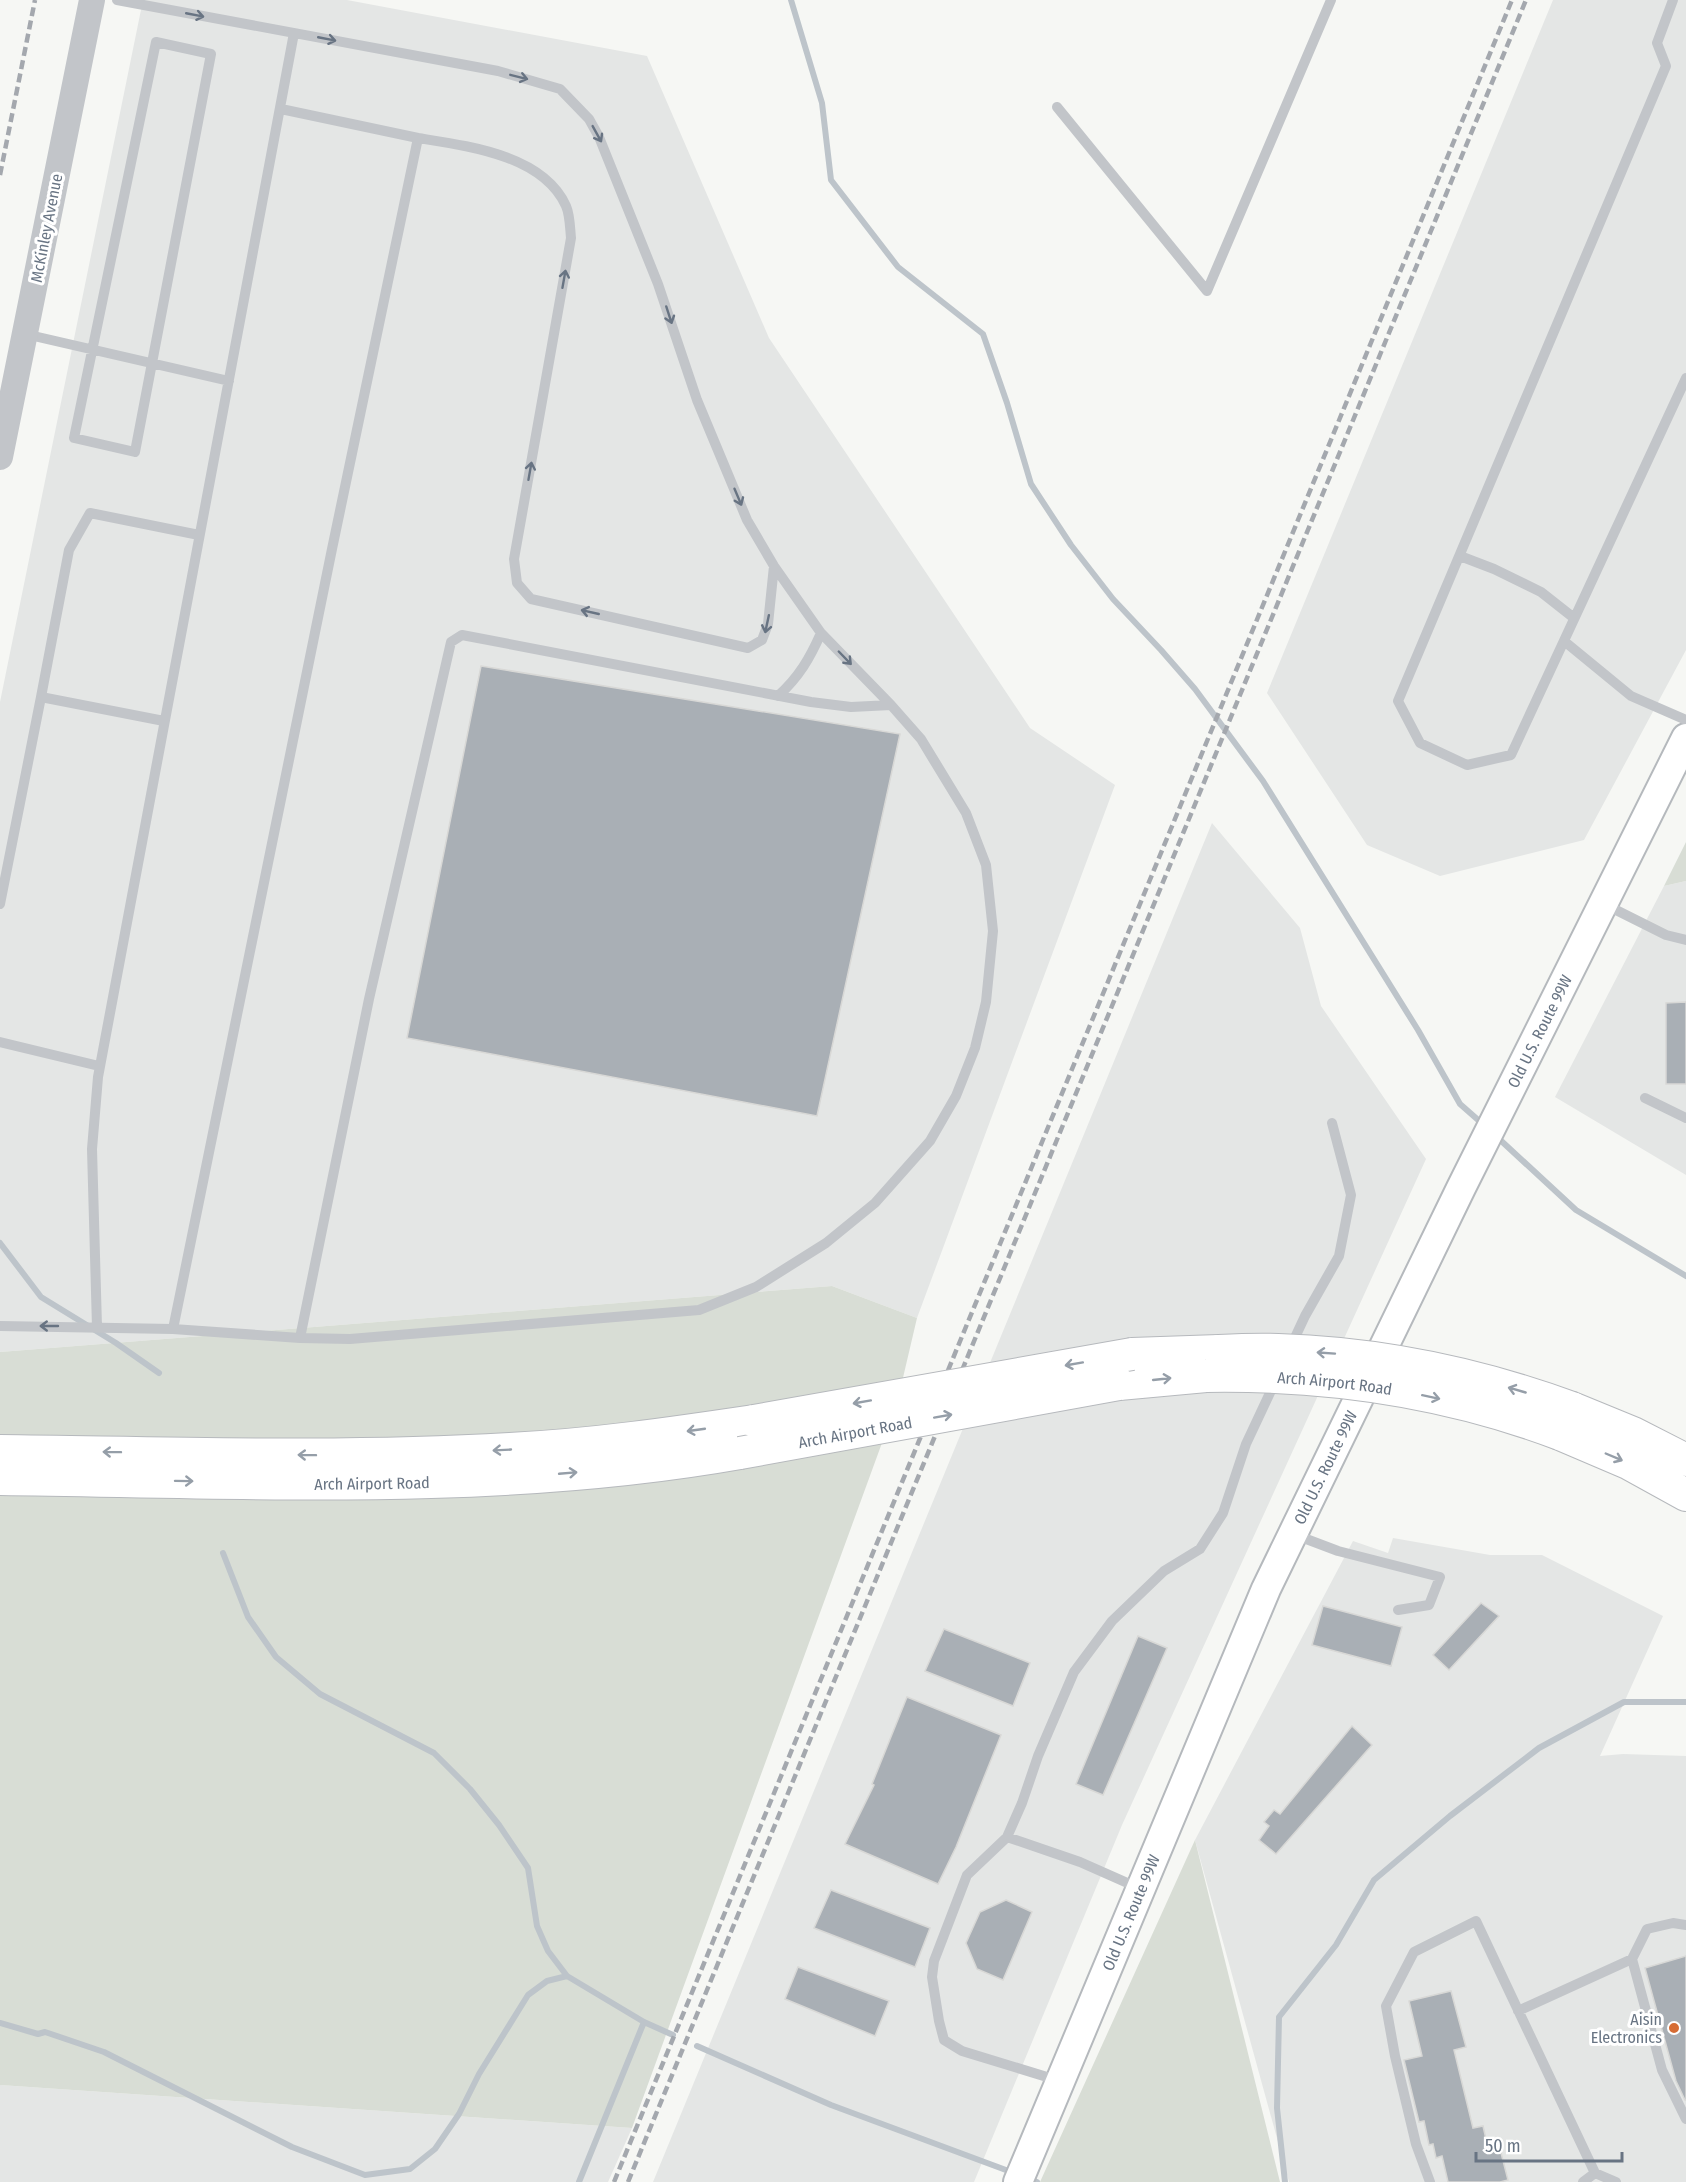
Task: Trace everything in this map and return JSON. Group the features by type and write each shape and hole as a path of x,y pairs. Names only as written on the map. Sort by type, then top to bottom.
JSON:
{"main road":[{"name":"Old U.S. Route 99W","path":"1018,2182 1266,1589 1461,1188 1686,738"},
{"name":"Arch Airport Road","path":"0,1479 309,1483 425,1482 563,1474 688,1461 740,1453 1119,1384 1278,1350 1350,1355 1478,1379 1566,1421 1628,1463 1686,1495"},
{"name":"Arch Airport Road","path":"0,1451 345,1455 426,1453 596,1443 754,1421 1132,1354 1213,1363"},
{"name":"Arch Airport Road","path":"1566,1421 1633,1433 1686,1460"}],"street":[{"name":"McKinley Avenue","path":"0,457 92,0"}],"lane":[{"path":"0,1326 173,1329 300,1338 350,1339 699,1310 756,1287 826,1243 875,1203 930,1141 956,1096 975,1048 986,1002 993,931 986,865 966,813 921,739 821,633 774,566 747,520 697,400 658,284 599,137 589,119 560,89 498,71 117,0"},
{"path":"1057,107 1207,291 1331,0"},
{"path":"1673,0 1657,43 1666,66 1398,701 1420,743 1467,765 1511,755 1686,378"},
{"path":"98,1327 92,1149 99,1066 294,33"},
{"path":"156,42 211,54 152,364 135,452 74,438 156,42"},
{"path":"281,109 418,138 479,147 537,172 556,188 568,209 571,238 514,559 517,583 531,599 748,648 762,640 768,624 774,566"},
{"path":"173,1329 324,584 418,138"},
{"path":"25,334 229,381"},
{"path":"0,904 69,550 90,513 200,535"},
{"path":"1460,556 1494,569 1541,592 1574,618"},
{"path":"778,696 793,682 808,661 821,633"},
{"path":"300,1338 369,999 451,642 462,635 778,696 852,707 891,705"},
{"path":"1564,640 1630,696 1686,720"},
{"path":"41,697 164,721"},
{"path":"1604,904 1666,935 1686,940"},
{"path":"0,1042 99,1066"},
{"path":"1645,1098 1686,1118"},
{"path":"1285,1359 1305,1316 1339,1256 1351,1194 1332,1123"},
{"path":"1061,2081 962,2051 944,2040 932,1977 934,1961 967,1875 1006,1837 1022,1803 1038,1756 1074,1672 1112,1622 1164,1571 1200,1549 1223,1513 1246,1444 1280,1370"},
{"path":"1293,1534 1338,1551 1440,1577 1429,1605 1398,1610"},
{"path":"1006,1837 1080,1862 1141,1889"},
{"path":"1430,2182 1416,2144 1395,2056 1386,2006 1414,1952 1476,1922 1595,2173 1616,2182"},
{"path":"1518,2011 1632,1959 1647,1929 1673,1923 1686,1925"},
{"path":"1632,1959 1662,2070 1686,2119"},
{"path":"1583,2182 1595,2173"}],"shaded area":[{"path":"143,0 347,0 647,56 769,338 1030,728 1115,785 917,1318 832,1286 0,1352 0,702"},
{"path":"1553,0 1686,0 1686,650 1584,840 1440,876 1367,845 1267,693"},
{"path":"1212,823 1300,928 1321,1006 1426,1159 1122,1825 974,2182 653,2182"},
{"path":"1686,842 1686,881 1664,886"},
{"path":"1686,881 1686,1175 1555,1097 1664,886"},
{"path":"832,1286 917,1318 898,1399 632,2128 0,2085 0,1352"},
{"path":"1393,1538 1490,1555 1542,1555 1663,1616 1600,1756 1623,1754 1686,1756 1686,2182 1289,2182 1195,1840 1353,1541 1388,1553"},
{"path":"1195,1840 1280,2182 1040,2182"},
{"path":"0,2085 632,2128 608,2182 0,2182"}],"building":[{"path":"481,666 900,734 817,1116 407,1038"},
{"path":"1686,1002 1686,1084 1666,1084 1666,1003"},
{"path":"1481,1603 1499,1616 1449,1670 1433,1655"},
{"path":"1323,1606 1402,1627 1391,1666 1312,1645"},
{"path":"944,1629 1030,1663 1013,1706 925,1671"},
{"path":"1138,1636 1167,1648 1103,1795 1076,1784"},
{"path":"907,1697 1001,1735 956,1847 938,1884 845,1844 874,1785 872,1784"},
{"path":"1352,1726 1372,1745 1276,1854 1259,1840 1269,1826 1264,1822 1274,1810 1280,1814"},
{"path":"831,1890 930,1928 915,1967 814,1928"},
{"path":"1006,1900 1032,1912 1003,1980 977,1969 966,1943 980,1912"},
{"name":"Aisin Electronics","path":"1686,1956 1685,2100 1676,2081 1645,1968"},
{"path":"798,1967 889,2001 875,2036 785,1999"},
{"path":"1451,1991 1466,2047 1454,2050 1473,2128 1483,2126 1489,2152 1500,2149 1508,2180 1448,2182 1442,2156 1436,2158 1433,2144 1429,2145 1424,2121 1419,2122 1404,2060 1422,2056 1409,2001"}],"waterway":[{"path":"791,0 822,103 831,180 898,267 983,334 1007,403 1031,484 1071,545 1113,599 1195,689 1263,781 1418,1030 1460,1104 1485,1126"},
{"path":"1497,1137 1576,1210 1686,1276"},
{"path":"0,1243 41,1297 116,1343 159,1373"},
{"path":"223,1553 248,1617 276,1657 320,1694 434,1753 470,1789 499,1825 528,1868 537,1926 548,1951 567,1976 644,2022 673,2035"},
{"path":"1285,2182 1277,2108 1279,2017 1336,1945 1374,1880 1450,1816 1539,1748 1624,1702 1686,1702"},
{"path":"0,2023 38,2034 45,2032 104,2052 292,2147 365,2175 410,2169 435,2149 459,2114 479,2074 528,1995 547,1981 567,1976"},
{"path":"579,2182 644,2022"},
{"path":"697,2046 831,2105 1014,2173"},
{"path":"1026,2178 1037,2182"}],"railway":[{"path":"0,175 35,0"},
{"path":"614,2182 1512,0"},
{"path":"628,2182 1526,0"}],"place":[{"name":"Aisin Electronics","path":"1674,2028"}]}
